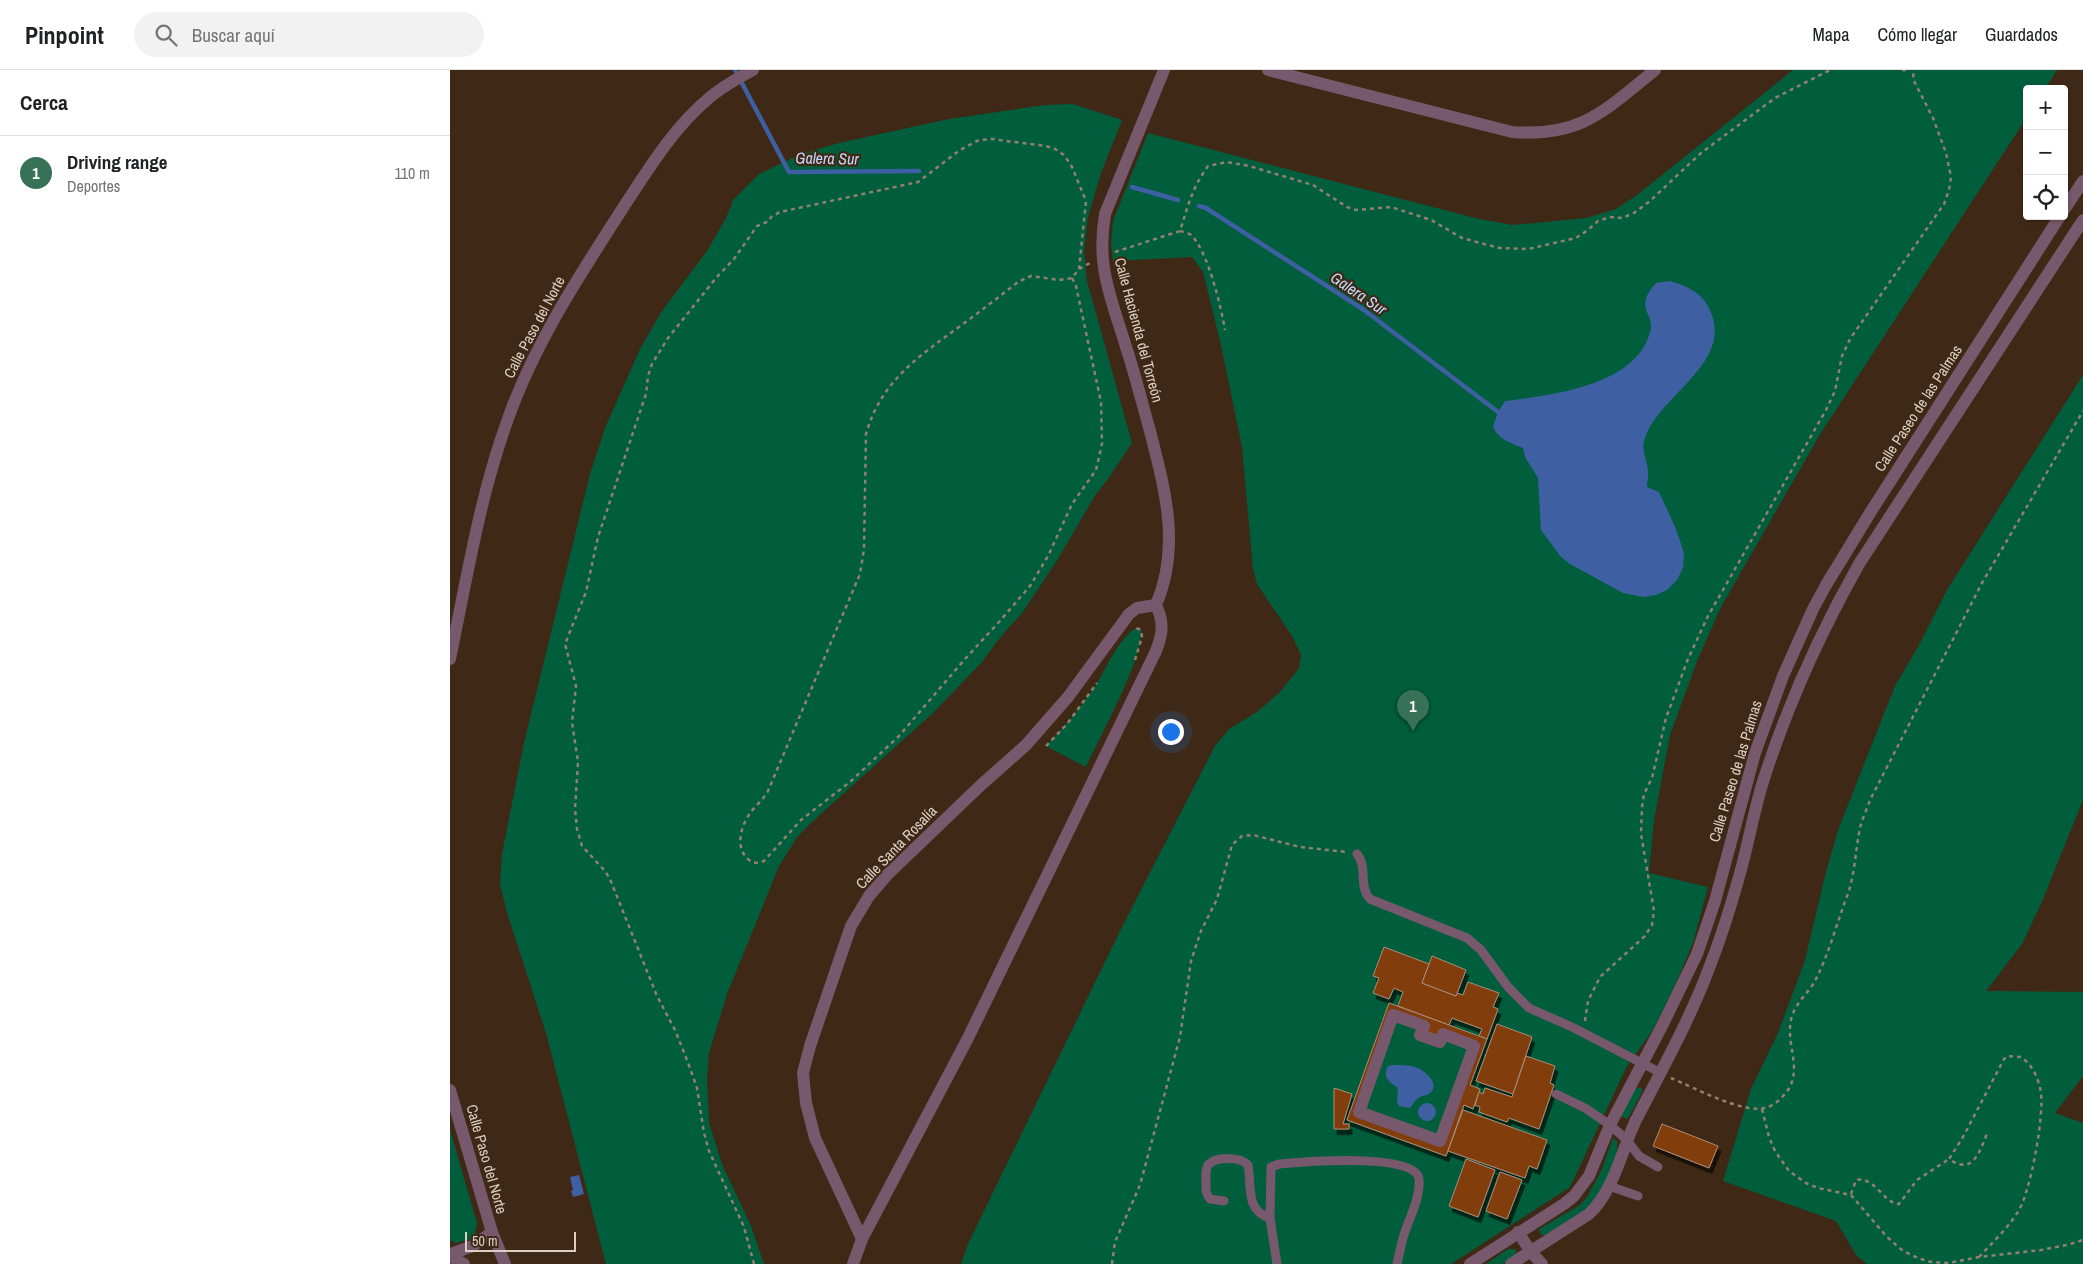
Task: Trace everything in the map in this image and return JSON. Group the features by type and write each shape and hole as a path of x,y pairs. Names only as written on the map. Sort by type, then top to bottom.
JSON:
{"street":[{"name":"Calle Paso del Norte","path":"450,659 493,462 521,384 546,333 583,270 658,154 676,131 710,97 754,70"},
{"name":"Calle Hacienda del Torreón","path":"1156,605 1165,585 1168,565 1169,544 1166,494 1132,365 1104,277 1101,238 1105,214 1164,70"},
{"path":"1268,70 1512,132 1535,134 1560,131 1578,126 1613,104 1655,70"},
{"path":"2068,204 2083,181"},
{"name":"Calle Paseo de las Palmas","path":"1470,1264 1564,1204 1578,1192 1589,1176 1610,1125 1697,954 1715,901 1754,753 1799,638 1842,557 2057,220"},
{"name":"Calle Paseo de las Palmas","path":"1511,1264 1589,1214 1597,1206 1610,1186 1626,1139 1684,1025 1720,938 1742,866 1761,788 1786,714 1839,600 1859,564 2083,220"},
{"path":"853,1264 862,1239 968,1038 1156,651 1163,628 1162,618 1156,605"},
{"name":"Calle Santa Rosalía","path":"862,1239 815,1138 806,1103 803,1073 810,1046 851,926 869,896 888,875 981,785 1026,745 1068,697 1129,614 1137,608 1156,605"},
{"path":"1393,1015 1424,1026 1420,1035 1440,1042 1443,1034 1474,1046 1440,1141 1359,1112 1393,1015"},
{"name":"Calle Paso del Norte","path":"450,1090 492,1232 505,1264"},
{"path":"450,1255 473,1246 492,1232"},
{"path":"1518,1232 1531,1252 1542,1264"},
{"path":"450,1255 464,1264"}],"lane":[{"path":"1357,854 1362,863 1364,889 1370,899 1467,938 1481,950 1522,1003 1536,1013 1583,1033 1661,1073"},
{"path":"1556,1094 1585,1108 1610,1125 1626,1139 1639,1156 1658,1167"},
{"path":"1224,1201 1210,1199 1206,1192 1206,1170 1208,1166 1219,1160 1233,1159 1245,1161 1248,1165 1254,1207 1258,1213 1270,1218"},
{"path":"1277,1264 1270,1218 1271,1167 1275,1164 1386,1162 1405,1166 1416,1172 1419,1176 1418,1194 1403,1238 1397,1264"},
{"path":"1610,1186 1638,1196"}],"path":[{"path":"1180,231 1192,191 1202,174 1208,166 1228,162 1249,166 1313,185 1347,207 1356,210 1391,207 1431,220 1462,238 1499,248 1516,250 1559,243 1576,238 1598,221 1610,217 1622,218 1634,213 1650,201 1708,148 1775,98 1830,70"},
{"path":"1902,70 1907,70"},
{"path":"1583,1033 1588,1001 1593,988 1611,966 1645,936 1652,925 1654,911 1641,834 1642,807 1644,794 1652,778 1666,718 1688,659 1717,600 1826,410 1835,391 1842,356 1850,339 1944,204 1951,177 1933,118 1913,79 1914,70"},
{"path":"754,1264 744,1227 709,1151 704,1133 697,1088 682,1044 657,996 606,871 582,846 575,820 578,762 572,722 576,686 566,650 566,638 586,592 598,537 646,394 648,376 652,364 668,338 716,278 734,259 758,226 769,221 771,217 780,212 918,182 960,150 979,140 992,139 1046,146 1064,155 1072,167 1086,201 1079,269"},
{"path":"1072,278 1076,286 1101,402 1102,444 1096,470 1072,504 1048,556 1030,586 915,719 856,777 801,820 764,861 759,863 750,861 742,851 740,844 744,825 768,791 860,574 864,549 866,434 869,423 884,394 896,378 922,353 1018,282 1031,276 1059,280 1072,278 1079,269 1102,257 1180,231 1190,234 1202,253 1212,279 1225,330"},
{"path":"1661,1073 1743,1106 1762,1109 1770,1107 1784,1095 1793,1082 1795,1067 1790,1039 1790,1025 1793,1013 1818,975 1846,898 1851,882 1860,826 1870,800 1982,583 2083,411"},
{"path":"1130,632 1136,628 1141,630 1142,637 1133,666"},
{"path":"1046,746 1067,724 1099,679"},
{"path":"1112,1264 1115,1242 1140,1185 1180,1037 1187,980 1193,955 1201,931 1217,899 1232,845 1242,836 1253,835 1300,847 1357,854"},
{"path":"1851,1195 1856,1180 1862,1180 1876,1188 1894,1204 1898,1204 1917,1180 1949,1159 1963,1137 2004,1058 2012,1055 2024,1059 2034,1072 2041,1094 2040,1115 2028,1186 2024,1200 2011,1221 1979,1257"},
{"path":"1762,1109 1772,1144 1789,1171 1806,1183 1818,1188 1851,1195 1887,1237 1903,1251 1918,1258 1931,1262 1949,1263 1979,1257 2041,1250 2083,1240"},
{"path":"1949,1159 1961,1165 1972,1162 1976,1158 1987,1134"}],"green space":[{"path":"1793,70 2057,70 2048,85 2023,85 2023,123 1819,436 1721,607 1697,661 1670,735 1654,820 1649,873 1708,887 1693,943 1676,983 1654,1028 1626,1068 1570,1187 1451,1264 961,1264 968,1244 1119,933 1215,746 1229,729 1257,712 1281,691 1299,668 1301,655 1292,636 1257,584 1253,569 1242,447 1221,345 1203,272 1192,257 1113,261 1111,243 1113,221 1148,133 1479,219 1513,225 1586,218 1616,209 1637,195"},
{"path":"1073,104 1122,120 1101,173 1088,217 1084,251 1087,281 1132,443 1096,494 1056,562 1022,613 1002,635 982,662 933,713 798,836 779,866 727,994 709,1053 707,1079 709,1123 722,1164 751,1226 764,1264 606,1264 546,1033 508,916 500,885 502,854 524,743 590,474 605,428 641,347 662,311 707,251 726,218 733,200 759,174 801,154 839,143 949,119 1045,105"},
{"path":"2083,375 2083,800 2041,904 2022,944 1986,991 2083,992 2083,1076 2055,1113 2083,1123 2083,1264 1867,1264 1856,1255 1836,1221 1723,1181 1751,1089 1778,1033 1805,960 1838,830 1895,686 1918,647 1947,590"},
{"path":"1136,628 1141,630 1136,659 1120,698 1086,767 1046,746 1083,703 1099,680 1117,648"},
{"path":"1640,1087 1642,1092 1629,1117 1626,1119 1621,1116 1634,1090"},
{"path":"450,1130 477,1223 475,1234 471,1239 456,1243 450,1240"},
{"path":"1613,1138 1617,1141 1614,1165 1595,1203 1572,1220 1545,1235 1541,1235 1539,1229 1580,1205 1587,1197 1602,1169"},
{"path":"1508,1249 1516,1249 1516,1255 1503,1264 1486,1264"}],"water":[{"path":"1670,281 1688,288 1706,302 1715,327 1712,345 1705,361 1653,422 1645,438 1644,452 1648,471 1647,487 1659,492 1676,529 1684,553 1683,568 1677,580 1667,590 1656,595 1643,597 1623,593 1570,564 1561,557 1541,530 1538,478 1525,457 1523,448 1502,438 1493,427 1498,412 1505,401 1567,391 1610,376 1628,365 1642,350 1650,332 1651,325 1645,305 1649,292 1656,283"},
{"path":"1392,1065 1412,1066 1422,1070 1433,1082 1432,1092 1419,1097 1410,1108 1399,1106 1397,1101 1398,1088 1388,1080 1386,1074 1387,1067"},
{"path":"1427,1103 1433,1106 1436,1112 1433,1118 1427,1121 1421,1118 1418,1112 1421,1106"},
{"path":"579,1175 584,1194 573,1197 570,1177"}],"building":[{"path":"1384,947 1429,964 1422,983 1456,996 1457,993 1463,995 1468,982 1499,993 1493,1007 1498,1009 1487,1039 1479,1036 1482,1029 1452,1018 1449,1025 1398,1006 1403,992 1394,988 1389,999 1373,993 1379,978 1373,976"},
{"path":"1432,956 1466,970 1456,996 1422,983"},
{"path":"1389,1003 1487,1039 1470,1085 1480,1089 1473,1109 1464,1105 1446,1156 1347,1120","holes":["1393,1015 1424,1026 1420,1035 1443,1034 1474,1046 1440,1141 1359,1112"]},
{"path":"1497,1024 1532,1037 1513,1094 1476,1081"},
{"path":"1526,1056 1555,1066 1550,1083 1554,1085 1539,1129 1509,1118 1507,1122 1479,1112 1480,1107 1475,1105 1479,1092 1483,1094 1485,1088 1512,1097"},
{"path":"1334,1088 1352,1094 1343,1124 1349,1124 1349,1129 1334,1129"},
{"path":"1463,1110 1547,1140 1537,1169 1529,1166 1525,1178 1448,1151"},
{"path":"1662,1124 1718,1146 1709,1168 1653,1146"},
{"path":"1466,1159 1495,1170 1478,1217 1449,1206"},
{"path":"1500,1172 1522,1180 1507,1219 1486,1211"}],"waterway":[{"name":"Galera Sur","path":"735,70 789,172 919,171"},
{"name":"Galera Sur","path":"1132,187 1178,200"},
{"name":"Galera Sur","path":"1199,206 1206,208 1364,310 1498,412"}],"place":[{"name":"Driving range","path":"1413,731"}]}
